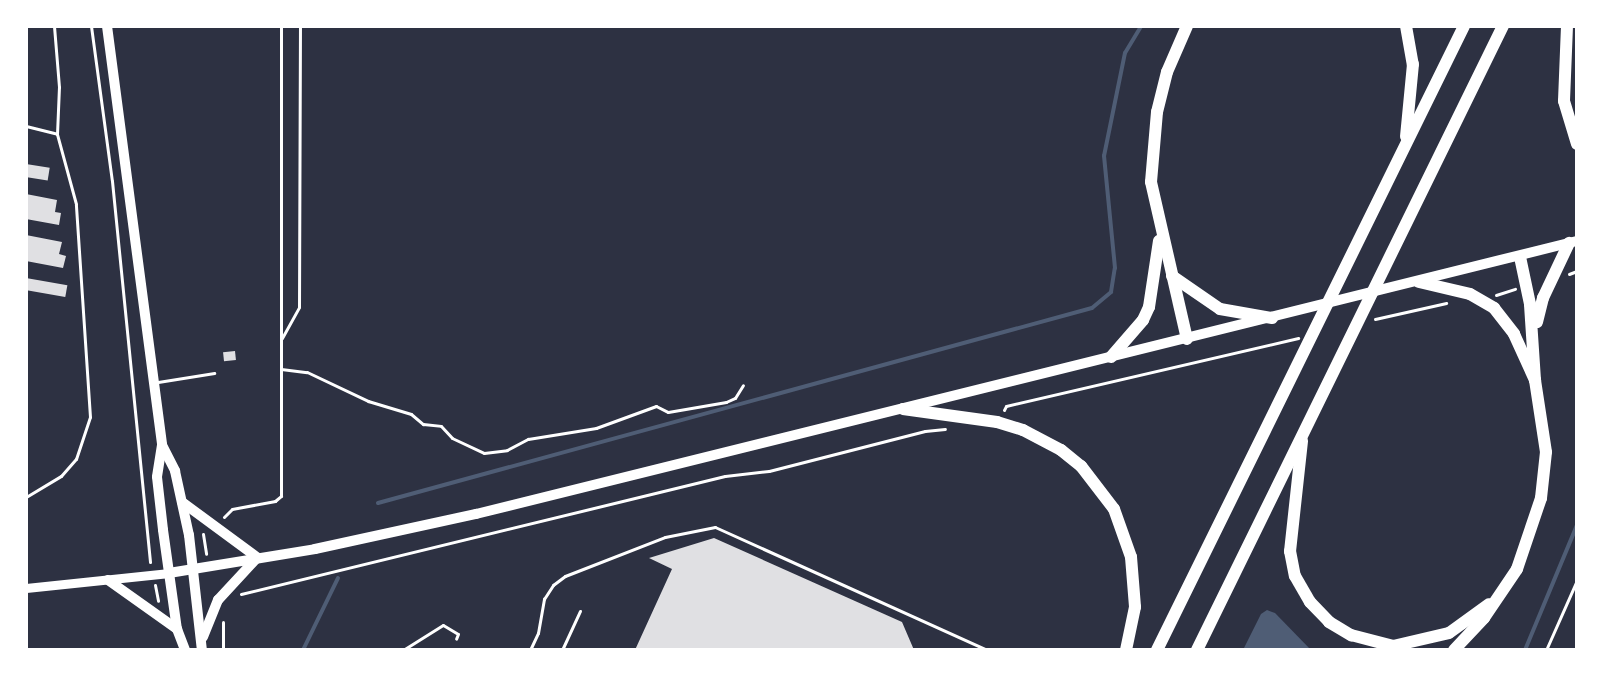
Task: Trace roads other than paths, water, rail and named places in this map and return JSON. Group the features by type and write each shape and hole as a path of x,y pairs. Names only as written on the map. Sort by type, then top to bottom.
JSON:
{"highway":[{"path":"1187,26 1167,72 1152,143 1151,182 1187,339"},
{"path":"1405,145 1413,64 1406,26"},
{"path":"1157,650 1464,26"},
{"path":"1197,650 1503,26"},
{"path":"1567,26 1564,101 1577,144"},
{"path":"1111,357 1143,320 1149,307 1160,230"},
{"path":"1534,345 1539,311 1551,280 1573,242"},
{"path":"1454,650 1501,594 1530,539 1541,498 1546,452 1535,380 1527,286 1520,257"},
{"path":"1172,276 1220,309 1272,318"},
{"path":"1419,282 1470,294 1485,302 1514,334 1535,380"},
{"path":"903,409 997,422 1023,430 1061,450 1081,466 1114,509 1128,546 1135,607 1126,650"},
{"path":"1304,430 1290,551 1295,576 1310,602 1329,622 1371,642 1393,646 1420,642 1449,633 1501,594"}],"main road":[{"path":"107,26 162,445 157,477 177,629 185,650"},
{"path":"169,573 431,525 1573,242"},
{"path":"162,445 175,471 182,502 194,569 202,644"},
{"path":"182,502 258,558"},
{"path":"202,644 223,593 258,558"},
{"path":"108,580 177,629"}],"street":[{"path":"26,588 169,573"}],"lane":[{"path":"154,383 214,373"},
{"path":"530,650 544,599 553,585 565,576 665,537 715,527 988,650"},
{"path":"562,650 580,611"}],"water":[{"path":"1267,610 1275,613 1311,650 1243,650 1261,614"}],"waterway":[{"path":"378,503 1092,308 1111,292 1115,268 1104,156 1125,53 1141,26"},
{"path":"1525,650 1577,525"},
{"path":"303,650 338,578"}]}
